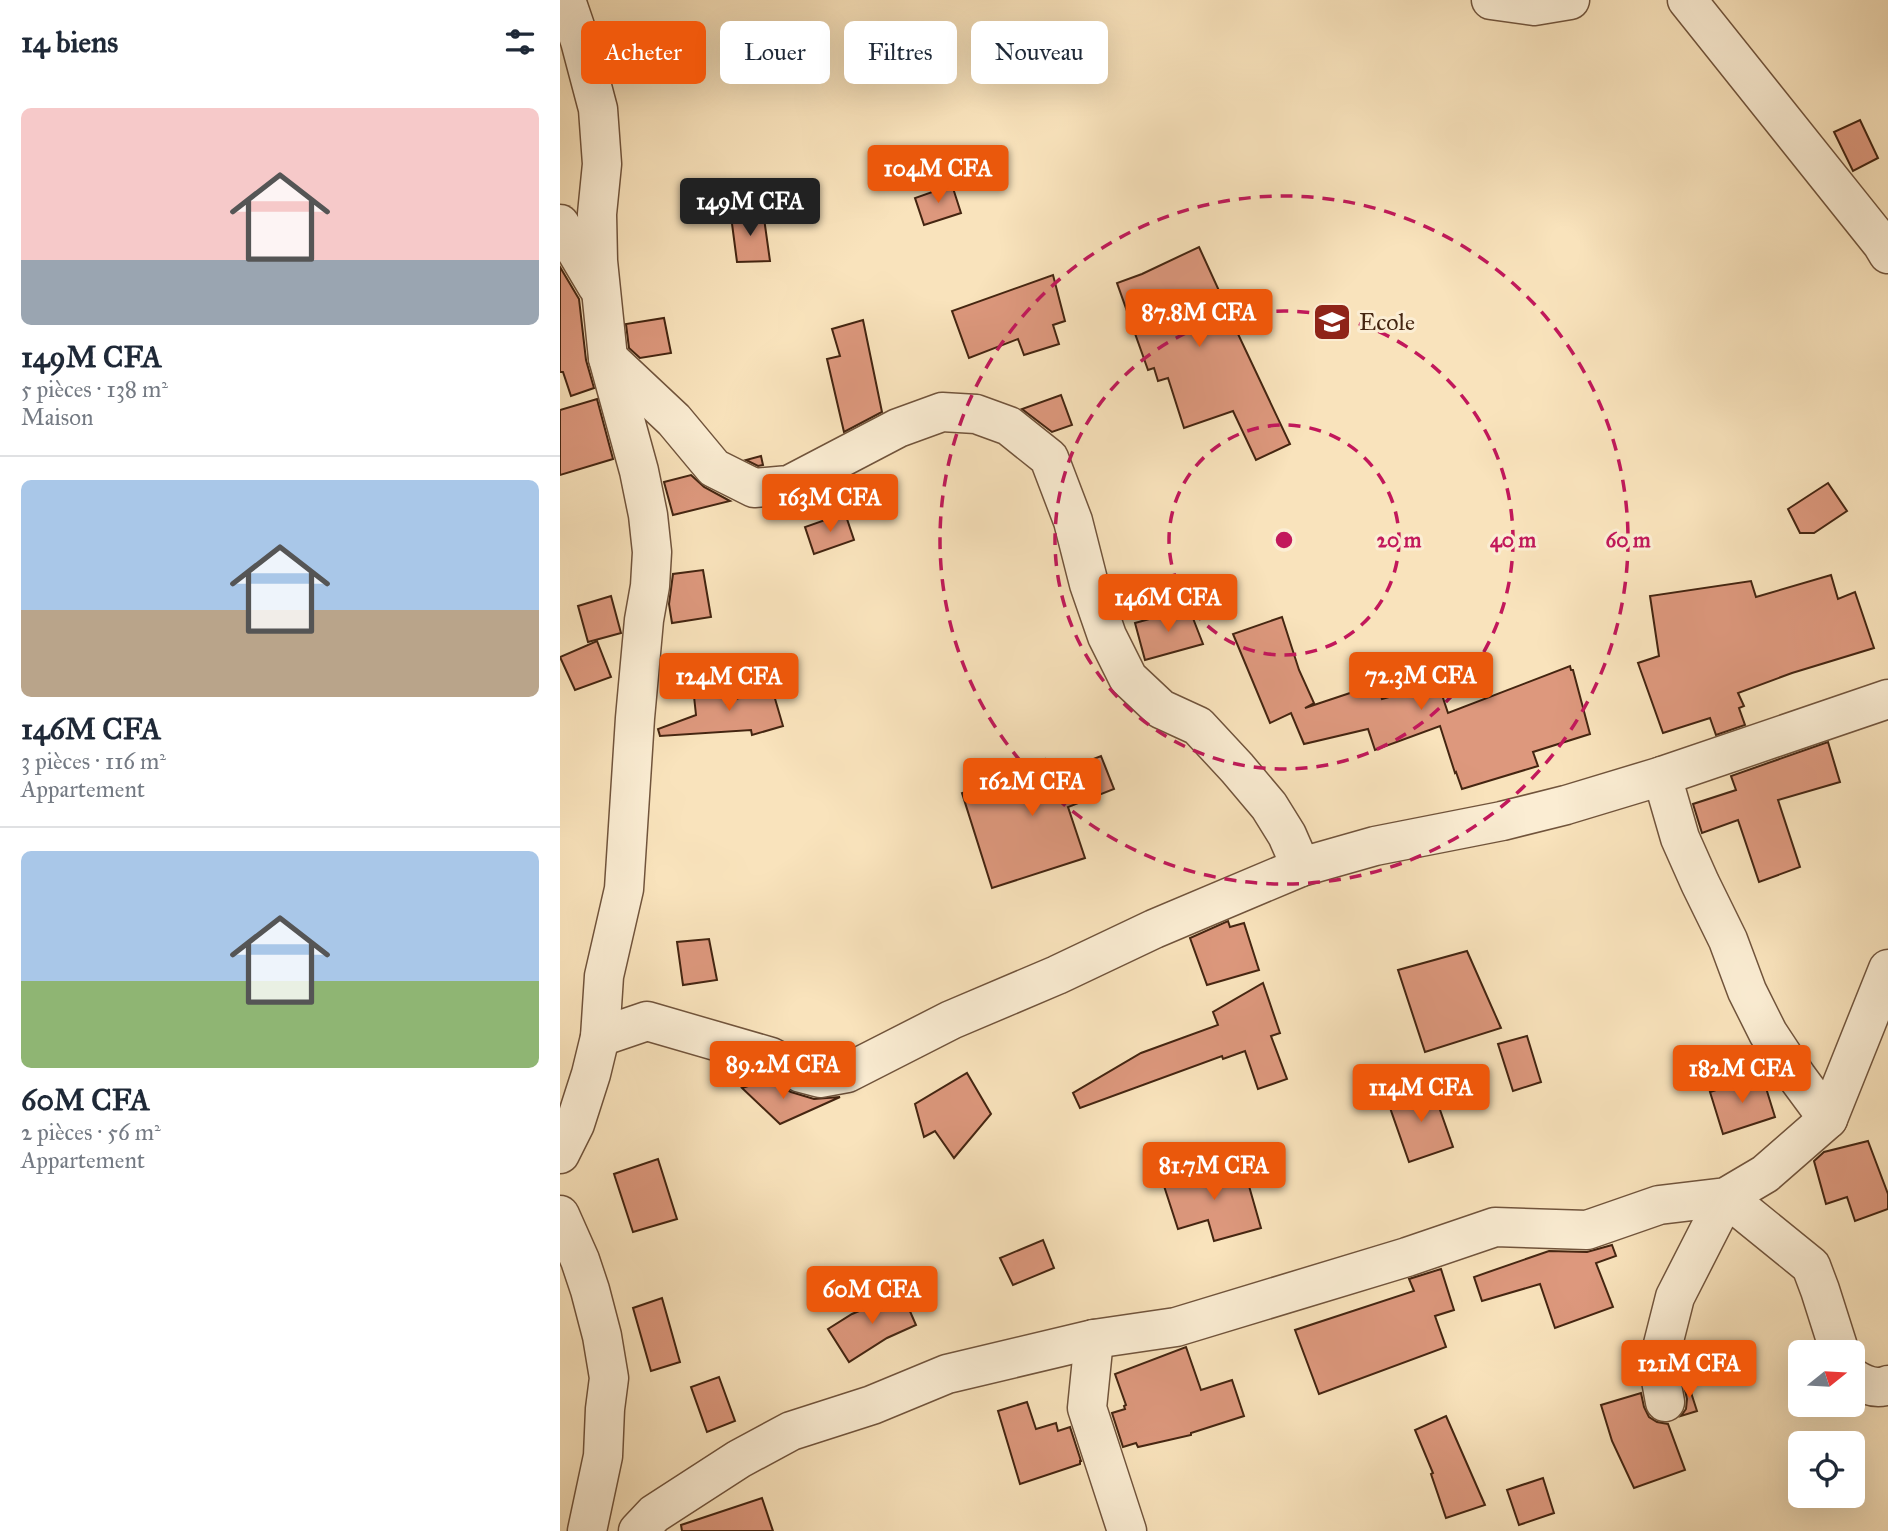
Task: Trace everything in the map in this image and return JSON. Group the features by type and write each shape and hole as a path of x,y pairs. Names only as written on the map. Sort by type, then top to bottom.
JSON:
{"street":[{"path":"560,1154 575,1124 600,1037 604,976 624,889 635,718 652,552 639,471 608,358 598,261 597,214 601,164 598,108 566,0"},
{"path":"1491,0 1534,6 1570,0"},
{"path":"1686,0 1888,254"},
{"path":"560,224 602,294"},
{"path":"608,358 674,420 714,468 754,488 789,485 898,428 942,412 976,414 1009,426 1049,458 1073,521 1102,623 1128,678 1161,709 1198,726 1237,768 1269,806 1287,835 1301,867"},
{"path":"600,1037 648,1021 771,1057 801,1073 820,1078 847,1073 951,1020 1301,867 1375,846 1502,821 1566,805 1662,776 1888,699"},
{"path":"1662,776 1680,838 1768,1033 1828,1118"},
{"path":"638,1531 654,1514 739,1459 791,1431 872,1405 947,1374 1094,1339 1176,1327 1408,1257 1495,1227 1587,1230 1659,1205 1726,1197 1765,1174 1828,1118 1888,969"},
{"path":"1726,1197 1811,1266 1836,1340"},
{"path":"1665,1402 1658,1364 1675,1297 1726,1197"},
{"path":"560,1215 590,1290 609,1378 603,1456 587,1531"},
{"path":"1094,1339 1087,1408 1127,1531"},
{"path":"1866,1385 1888,1385"}],"building":[{"path":"1860,120 1878,158 1853,171 1834,132"},
{"path":"952,185 961,213 924,225 915,198"},
{"path":"763,211 770,261 737,262 731,216"},
{"path":"1199,247 1290,444 1256,460 1233,411 1184,428 1168,378 1158,381 1154,368 1148,370 1117,283"},
{"path":"560,267 579,299 586,360 594,388 571,396 563,372 560,372"},
{"path":"1053,275 1065,321 1053,325 1059,344 1024,355 1018,339 969,358 952,311"},
{"path":"664,318 671,353 640,358 629,348 626,324"},
{"path":"863,320 882,412 844,432 827,359 840,356 832,329"},
{"path":"1061,395 1072,425 1052,432 1022,409"},
{"path":"597,399 613,459 560,475 560,410"},
{"path":"761,456 763,465 758,466 746,460"},
{"path":"691,475 704,487 730,501 673,515 664,482"},
{"path":"1828,483 1847,511 1814,533 1800,533 1788,509"},
{"path":"845,513 854,540 814,554 805,527"},
{"path":"703,570 711,617 672,623 669,604 673,574"},
{"path":"1831,575 1838,599 1855,592 1874,648 1738,693 1744,706 1739,708 1745,725 1716,735 1710,718 1663,733 1638,663 1659,656 1650,596 1751,581 1756,597"},
{"path":"611,596 621,633 588,642 578,606"},
{"path":"1189,608 1203,644 1145,660 1135,623"},
{"path":"1282,617 1299,670 1314,703 1305,708 1377,684 1382,699 1438,683 1448,713 1570,666 1590,734 1533,752 1538,766 1462,789 1440,726 1375,750 1368,729 1304,744 1291,713 1270,723 1233,634"},
{"path":"597,641 611,677 575,690 560,657"},
{"path":"723,685 726,703 771,685 783,726 752,735 751,730 660,736 658,729 696,715 693,687"},
{"path":"1828,742 1840,782 1778,800 1800,867 1759,882 1738,820 1702,833 1693,804 1736,790 1731,776"},
{"path":"1101,756 1114,789 1068,807 1085,858 992,888 962,793 1002,779 1000,772 1045,759 1050,776"},
{"path":"1228,921 1230,927 1244,923 1259,970 1207,985 1190,938"},
{"path":"709,939 717,980 683,985 677,942"},
{"path":"1467,951 1501,1028 1425,1052 1398,970"},
{"path":"1263,983 1280,1033 1271,1036 1287,1079 1258,1089 1245,1051 1223,1059 1222,1056 1080,1108 1073,1093 1141,1053 1218,1025 1213,1012"},
{"path":"1527,1036 1541,1082 1513,1091 1498,1044"},
{"path":"967,1073 991,1114 954,1158 935,1131 924,1137 915,1104"},
{"path":"1762,1075 1775,1117 1723,1134 1710,1092"},
{"path":"767,1080 791,1092 814,1099 840,1097 780,1124 742,1088"},
{"path":"1432,1087 1453,1147 1409,1162 1388,1102"},
{"path":"1868,1141 1888,1194 1888,1209 1855,1221 1847,1197 1826,1204 1814,1161 1824,1152"},
{"path":"658,1159 677,1219 633,1232 614,1174"},
{"path":"1216,1164 1221,1179 1245,1172 1261,1228 1214,1241 1208,1220 1178,1229 1164,1186 1180,1181 1179,1176"},
{"path":"1043,1240 1054,1268 1013,1285 1000,1258"},
{"path":"1612,1245 1616,1256 1596,1263 1613,1307 1555,1328 1540,1284 1482,1301 1474,1277 1549,1251 1587,1252"},
{"path":"1441,1269 1454,1310 1435,1316 1446,1347 1319,1394 1295,1330 1414,1291 1409,1279"},
{"path":"902,1293 916,1325 887,1338 849,1362 828,1329 852,1314"},
{"path":"662,1298 680,1362 651,1371 633,1308"},
{"path":"1186,1347 1201,1390 1232,1380 1244,1416 1191,1435 1138,1447 1136,1443 1123,1447 1112,1413 1125,1409 1126,1405 1115,1374"},
{"path":"719,1377 735,1421 707,1432 691,1387"},
{"path":"1687,1380 1697,1411 1681,1416 1686,1409 1687,1399 1683,1381"},
{"path":"1641,1393 1649,1417 1668,1424 1685,1470 1634,1488 1612,1441 1601,1405"},
{"path":"1027,1402 1036,1429 1056,1423 1058,1431 1070,1427 1081,1461 1080,1464 1020,1484 998,1411"},
{"path":"1446,1416 1485,1505 1446,1518 1431,1474 1433,1473 1415,1430"},
{"path":"1543,1478 1554,1513 1519,1525 1507,1490"},
{"path":"762,1498 773,1531 682,1531 681,1525"}],"place":[{"name":"Ecole","path":"1332,322"}]}
